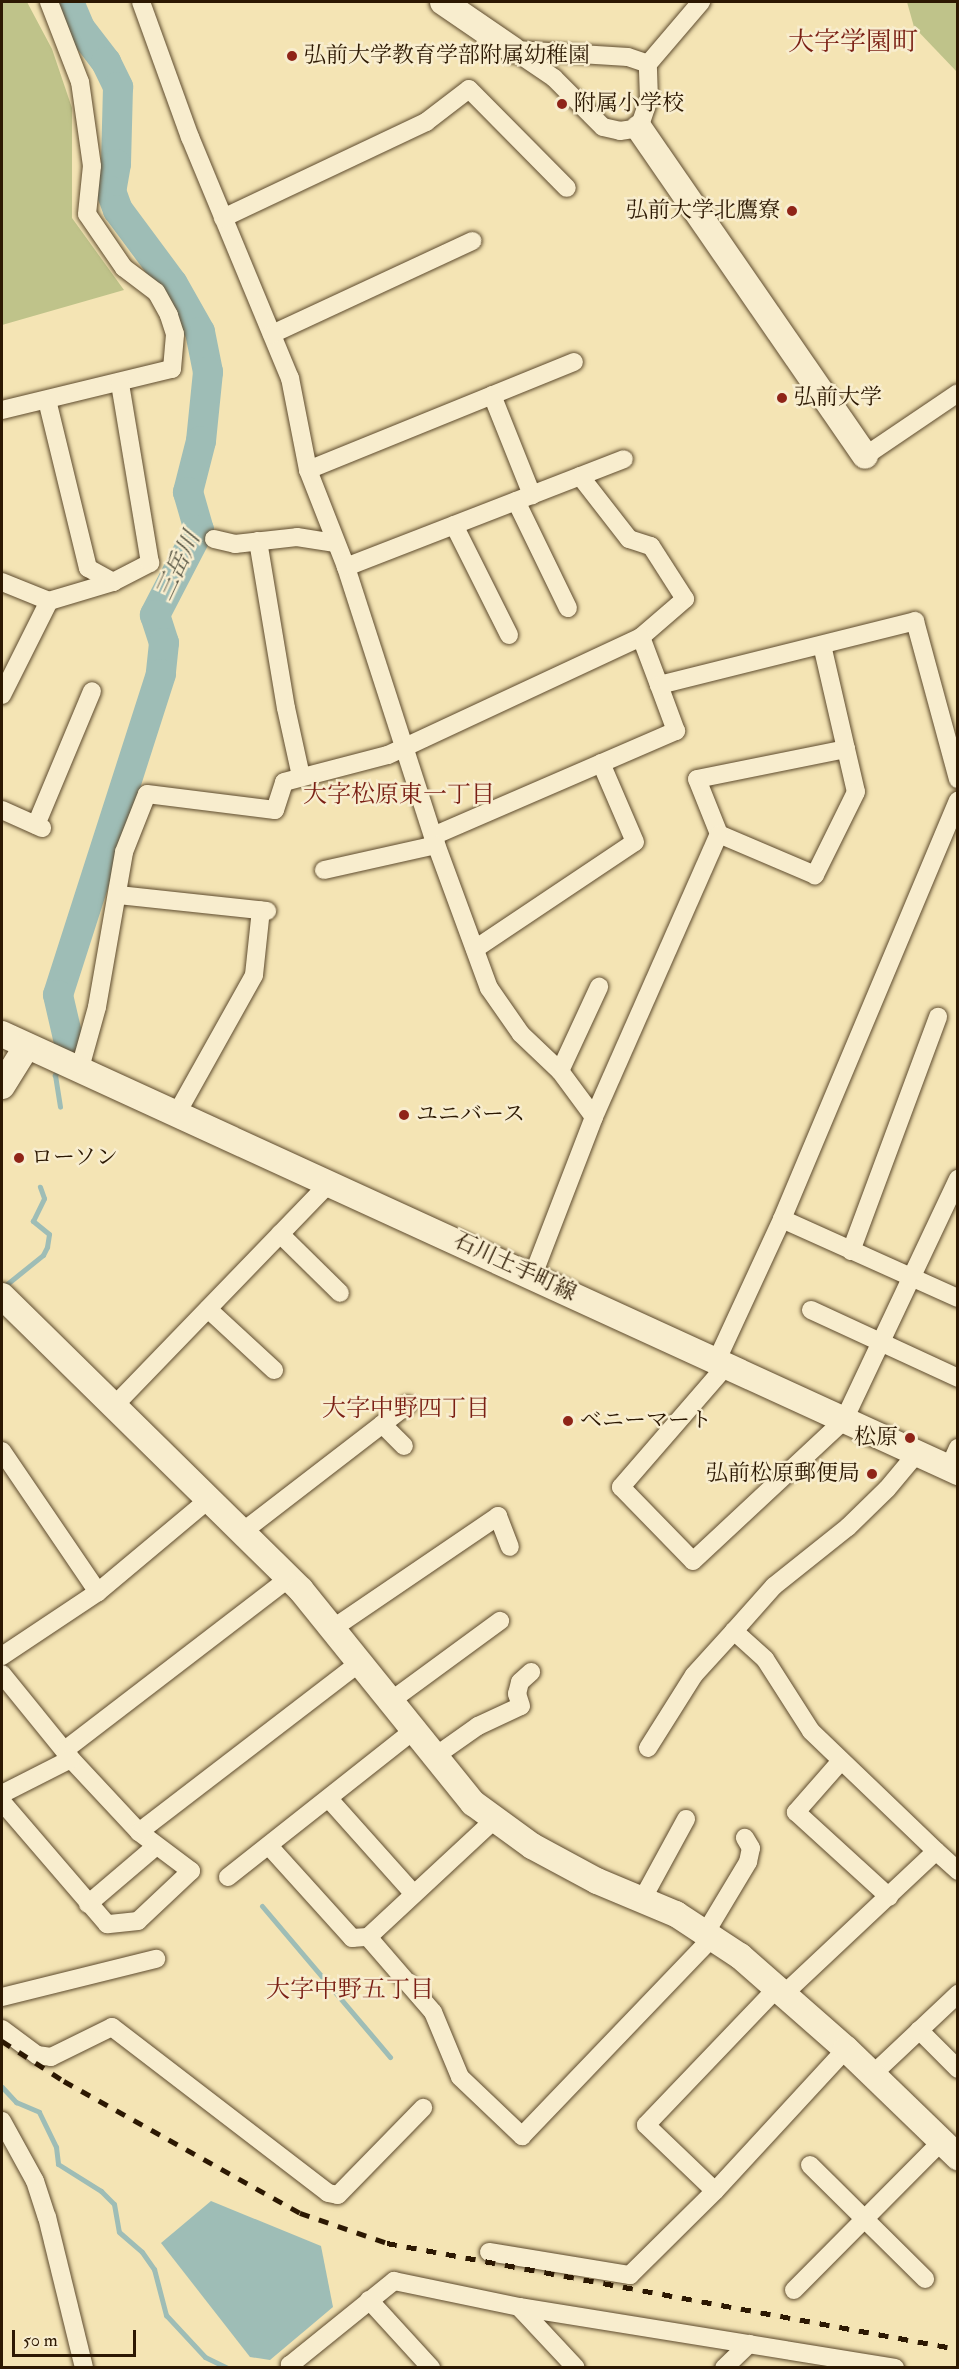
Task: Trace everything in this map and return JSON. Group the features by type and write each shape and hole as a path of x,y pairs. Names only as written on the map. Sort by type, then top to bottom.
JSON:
{"street":[{"path":"2,410 172,369 175,334 156,292 124,268 87,214 92,166 82,92 49,2"},
{"path":"141,2 223,218 290,378 308,470 346,567 434,841 489,988 521,1034 560,1071 594,1117"},
{"path":"442,2 554,78 603,127 620,131 639,128"},
{"path":"639,128 649,99 648,64 701,2"},
{"path":"513,50 628,57 648,64"},
{"path":"223,218 426,122 469,89 567,188"},
{"path":"639,128 866,456 957,393"},
{"path":"272,334 472,241"},
{"path":"308,470 574,362"},
{"path":"2,582 50,601 113,582 150,563 120,383"},
{"path":"492,395 524,498 568,608"},
{"path":"47,400 88,568 113,582"},
{"path":"346,567 624,459"},
{"path":"68,1062 118,895 124,852 147,794 275,810 284,782 388,755 641,637 684,599 651,546 629,538 580,476"},
{"path":"454,525 509,635"},
{"path":"214,539 235,544 297,537 336,543"},
{"path":"258,541 285,708 301,776"},
{"path":"2,695 50,601"},
{"path":"659,685 915,621 957,779"},
{"path":"324,870 434,841 601,763 676,731 641,637"},
{"path":"822,645 856,792 815,875 719,834 697,779 846,749"},
{"path":"2,810 39,826 92,691"},
{"path":"475,949 635,842 601,763"},
{"path":"957,801 721,1365 621,1487 693,1561 844,1420 957,1179"},
{"path":"533,1275 594,1117 719,834"},
{"path":"118,895 264,911 255,975 177,1113"},
{"path":"560,1071 599,987"},
{"path":"851,1251 938,1017"},
{"name":"石川土手町線","path":"2,1034 533,1275 721,1365 917,1453 955,1463"},
{"path":"2,1086 27,1046"},
{"path":"112,1408 330,1182"},
{"path":"782,1219 957,1298"},
{"path":"280,1234 339,1293"},
{"path":"2,1297 112,1408 289,1578 362,1661 473,1803 493,1821 597,1881 643,1898 709,1935 782,1990 950,2149 864,2219 794,2290"},
{"path":"208,1309 274,1370"},
{"path":"811,1310 957,1378"},
{"path":"241,1533 406,1405"},
{"path":"382,1424 404,1446"},
{"path":"2,1451 98,1592"},
{"path":"648,1748 694,1675 774,1586 848,1527 888,1489 917,1453"},
{"path":"2,1656 98,1592 207,1501"},
{"path":"332,1629 498,1516 510,1547"},
{"path":"2,1794 68,1755 289,1578"},
{"path":"392,1701 500,1621"},
{"path":"734,1631 765,1659 811,1731 840,1762 957,1870"},
{"path":"139,1832 362,1661"},
{"path":"434,1756 478,1726 521,1706 518,1694 520,1682 531,1672"},
{"path":"2,1802 106,1924 138,1921 190,1870 155,1847 139,1832 5,1685"},
{"path":"228,1877 414,1730"},
{"path":"840,1762 796,1812 889,1897"},
{"path":"329,1799 413,1893"},
{"path":"643,1898 686,1819"},
{"path":"269,1846 352,1938 368,1937 493,1821"},
{"path":"368,1937 433,2012 460,2076 522,2136 709,1935 748,1862 751,1848 745,1838"},
{"path":"88,1904 155,1847"},
{"path":"715,2191 646,2125 782,1990 889,1897 936,1851"},
{"path":"2,1997 156,1959"},
{"path":"873,2074 957,1994"},
{"path":"2,2029 37,2055 51,2057 112,2027 328,2193 338,2194 423,2108"},
{"path":"919,2031 957,2069"},
{"path":"489,2252 630,2275 715,2191 846,2049"},
{"path":"2,2121 35,2181 47,2217 84,2367"},
{"path":"810,2165 925,2279"},
{"path":"292,2367 394,2281 519,2307 895,2367"},
{"path":"369,2300 431,2367"},
{"path":"519,2307 576,2367"},
{"path":"724,2367 749,2344"},
{"path":"809,2354 823,2367"}],"green space":[{"path":"2,2 27,2 52,49 72,108 72,218 124,290 2,325"},
{"path":"907,2 957,2 957,72 914,27"}],"water":[{"path":"211,2201 321,2246 333,2307 270,2360 250,2357 161,2243"}],"waterway":[{"name":"三岳川","path":"69,2 80,28 106,62 118,87 116,164 111,191 118,210 173,284 200,332 208,372 201,441 188,492 199,530 155,615 164,643 161,674 58,995 70,1047"},
{"path":"65,1057 70,1047"},
{"path":"60,1068 55,1075 60,1107"},
{"path":"7,1284 43,1255 47,1247 49,1234 33,1221 44,1198 40,1187"},
{"path":"262,1906 390,2057"},
{"path":"2,2087 16,2102 39,2112 56,2147 58,2164 101,2191 114,2204 119,2232 142,2252 154,2269 166,2315 205,2357 228,2368"}],"railway":[{"path":"2,2041 64,2081 300,2213 387,2243 958,2349"}],"place":[{"name":"弘前大学教育学部附属幼稚園","path":"292,56"},
{"name":"附属小学校","path":"562,104"},
{"name":"弘前大学北鷹寮","path":"792,211"},
{"name":"弘前大学","path":"782,398"},
{"name":"ユニバース","path":"404,1115"},
{"name":"ローソン","path":"19,1158"},
{"name":"ベニーマート","path":"568,1421"},
{"name":"松原","path":"910,1438"},
{"name":"弘前松原郵便局","path":"872,1474"}],"district":[{"name":"大字学園町","path":"853,43"},
{"name":"大字松原東一丁目","path":"399,795"},
{"name":"大字中野四丁目","path":"406,1409"},
{"name":"大字中野五丁目","path":"350,1990"}]}
